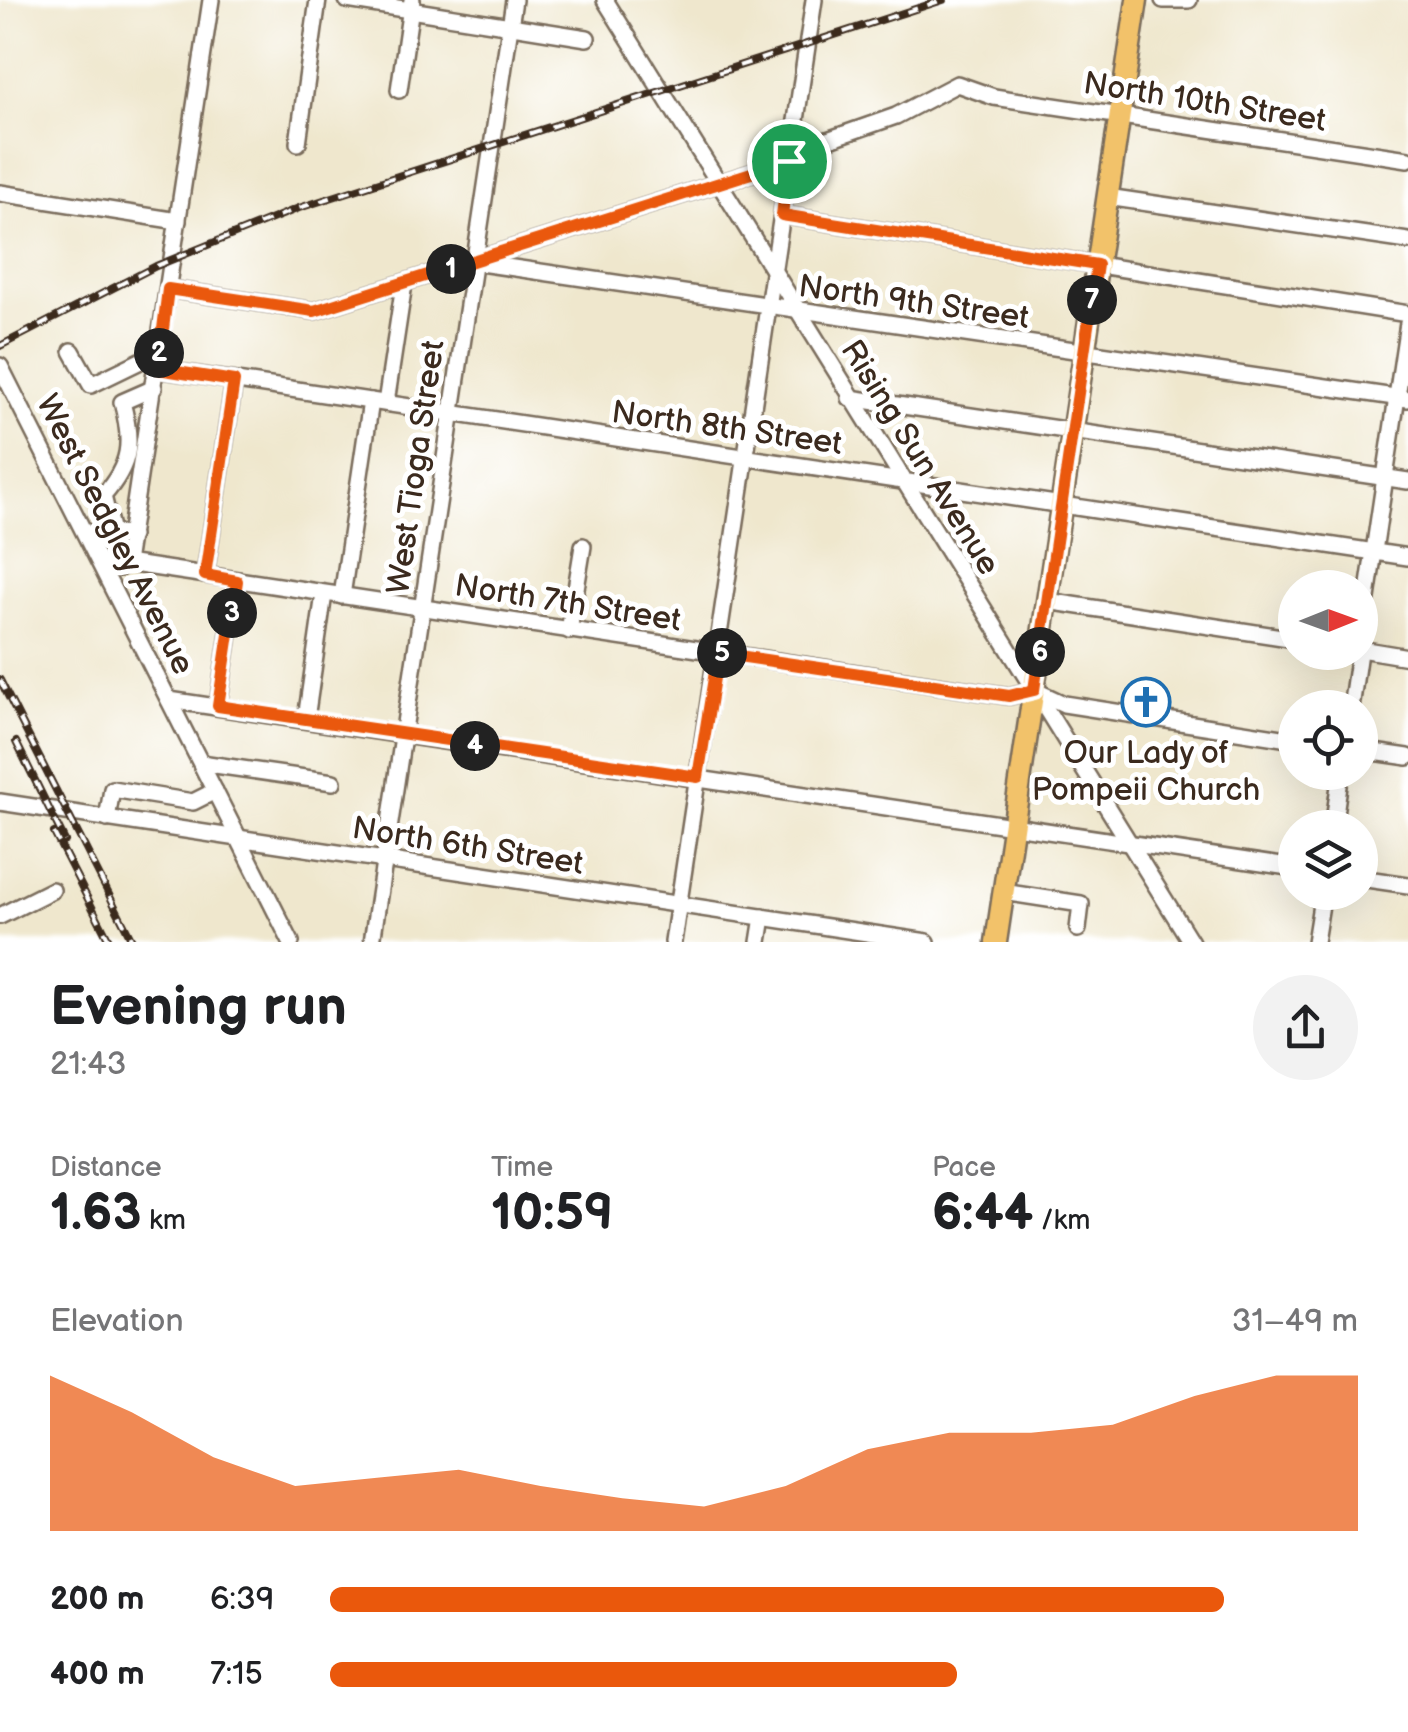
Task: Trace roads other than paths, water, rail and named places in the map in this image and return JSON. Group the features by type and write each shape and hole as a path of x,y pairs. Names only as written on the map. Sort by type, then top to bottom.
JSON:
{"main road":[{"path":"996,942 1137,0"}],"street":[{"path":"106,575 126,563 131,536 211,0"},
{"path":"298,143 318,0"},
{"path":"346,0 411,5 587,38"},
{"name":"West Tioga Street","path":"372,942 514,0"},
{"name":"Rising Sun Avenue","path":"606,0 717,185 1191,942"},
{"path":"673,942 814,0"},
{"path":"1163,0 1189,0"},
{"path":"399,90 411,5"},
{"name":"North 10th Street","path":"168,289 314,311 717,185 896,116 957,84 994,97 1408,159"},
{"path":"0,194 178,221"},
{"path":"1107,197 1408,241"},
{"path":"782,215 1408,314"},
{"name":"North 9th Street","path":"473,262 799,313 1402,398"},
{"path":"342,596 404,284"},
{"path":"1371,570 1402,398 1408,323"},
{"path":"72,351 91,386 159,352"},
{"name":"West Sedgley Avenue","path":"1,367 7,396 106,575 291,942"},
{"name":"North 8th Street","path":"158,369 1408,557"},
{"path":"205,575 234,381"},
{"path":"131,536 112,532 104,496 124,472 128,424 122,402 154,388"},
{"path":"850,398 1408,481"},
{"path":"569,631 582,546"},
{"name":"North 7th Street","path":"126,563 1009,696 1034,690 1066,704 1278,737"},
{"path":"218,706 237,581"},
{"path":"306,719 324,594"},
{"path":"1047,601 1278,636"},
{"path":"1378,652 1408,657"},
{"path":"169,700 1278,866"},
{"path":"1378,753 1408,757"},
{"path":"201,763 332,782"},
{"path":"107,818 112,788 193,802 215,792"},
{"name":"North 6th Street","path":"0,802 928,942"},
{"path":"1378,881 1408,885"},
{"path":"0,916 52,890"},
{"path":"1003,892 1081,904 1078,929"},
{"path":"1316,942 1320,910"},
{"path":"759,942 763,917"}],"railway":[{"path":"0,346 156,266 299,208 943,0"},
{"path":"0,680 133,942"},
{"path":"16,742 65,841"},
{"path":"54,833 110,942"}],"place":[{"name":"Our Lady of Pompeii Church","path":"1146,702"}]}
